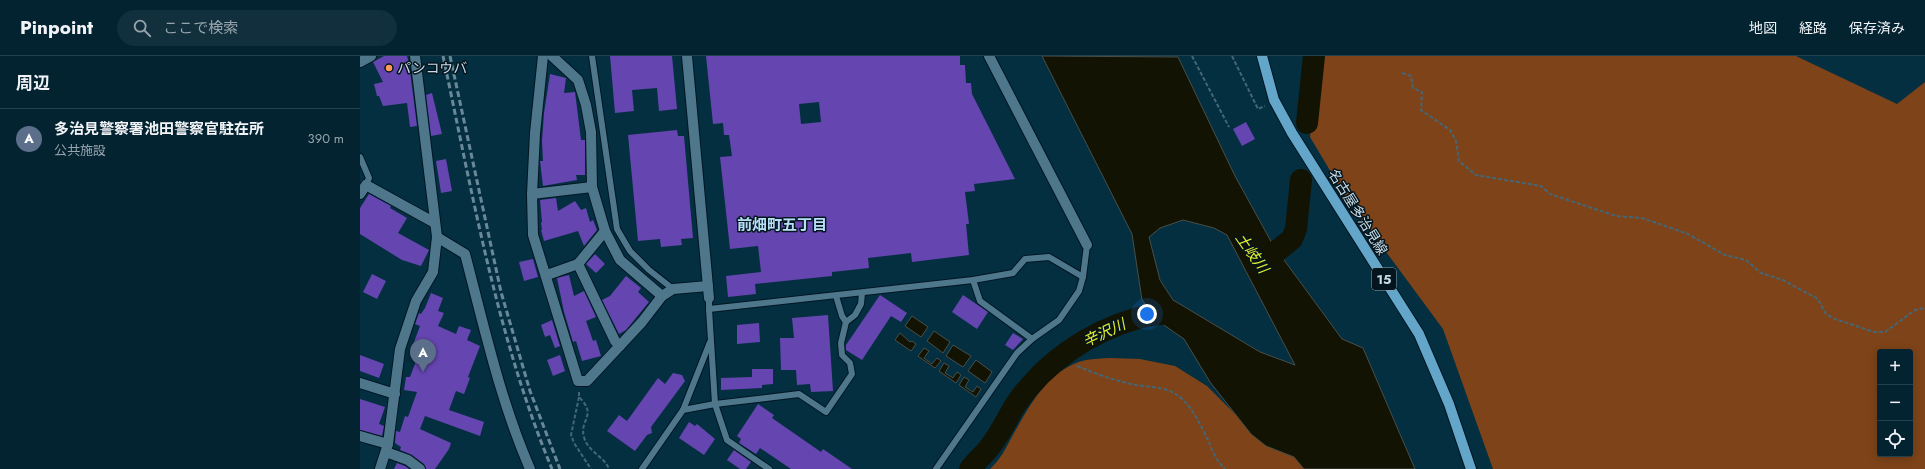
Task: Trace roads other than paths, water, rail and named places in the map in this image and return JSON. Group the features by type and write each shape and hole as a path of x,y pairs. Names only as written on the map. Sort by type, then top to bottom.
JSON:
{"main road":[{"name":"名古屋多治見線","path":"1262,56 1274,100 1292,133 1419,334 1446,397 1471,469"}],"street":[{"path":"360,62 371,56"},
{"path":"380,469 387,448 402,343 416,301 433,272 437,237 415,56"},
{"path":"543,56 535,133 532,194 533,235 547,276 578,381 587,381 642,322 662,296 673,289 708,286"},
{"path":"552,56 578,80 586,105 591,132 592,187 605,231 620,260 662,296"},
{"path":"687,56 709,298"},
{"path":"989,56 1087,245"},
{"path":"360,194 366,185 435,223"},
{"path":"532,194 592,187"},
{"path":"547,276 578,264 605,231"},
{"path":"437,237 465,254 500,388 518,442 530,469"},
{"path":"578,264 615,341 620,346"},
{"path":"360,383 395,394"},
{"path":"360,436 387,448 420,469"}],"lane":[{"path":"592,56 617,229 630,251 649,270 673,289"},
{"path":"360,157 369,178 366,185"},
{"path":"936,469 1017,353 1032,339 1059,320 1079,291 1083,276 1087,245"},
{"path":"709,309 973,280 1013,273 1025,258 1049,257 1083,276"},
{"path":"973,280 980,301 1032,339"},
{"path":"683,410 715,404 799,394 826,412 852,374 850,364 842,355 841,343 846,322 855,316 861,304 862,293"},
{"path":"836,296 842,316 846,322"},
{"path":"709,298 715,404 727,440 769,469"},
{"path":"642,469 683,410 711,340"}],"water":[{"name":"土岐川","path":"1042,56 1178,57 1235,176 1273,245 1342,339 1363,348 1415,469 1304,469 1294,457 1266,446 1251,434 1210,382 1184,339 1158,321 1142,300 1132,234","holes":["1183,220 1214,228 1227,235 1295,365 1260,352 1173,300 1160,280 1149,237 1160,228"]},
{"path":"912,316 928,327 921,337 905,326"},
{"path":"934,331 950,342 943,353 927,341"},
{"path":"900,333 910,342 912,341 916,344 911,351 895,340"},
{"path":"953,345 971,356 963,367 946,356"},
{"path":"924,348 929,351 924,358 932,364 937,358 941,361 935,368 918,356"},
{"path":"976,360 992,372 985,383 968,371"},
{"path":"944,363 949,366 945,373 953,378 957,372 961,375 956,383 939,371"},
{"path":"964,377 969,380 965,387 973,392 977,386 981,389 976,397 959,385"}],"waterway":[{"path":"1307,123 1314,56"},
{"name":"土岐川","path":"1261,264 1292,239 1296,229 1301,180"},
{"name":"辛沢川","path":"970,469 992,444 1016,404 1028,389 1040,375 1070,350 1102,331 1138,318 1166,314 1182,320"}],"railway":[{"path":"443,56 476,213 501,317 533,419 552,469"},
{"path":"450,56 501,292 530,391 560,469"}],"place":[{"name":"パンコウバ","path":"389,68"},
{"name":"多治見警察署池田警察官駐在所","path":"423,372"}],"district":[{"name":"前畑町五丁目","path":"782,225"}]}
